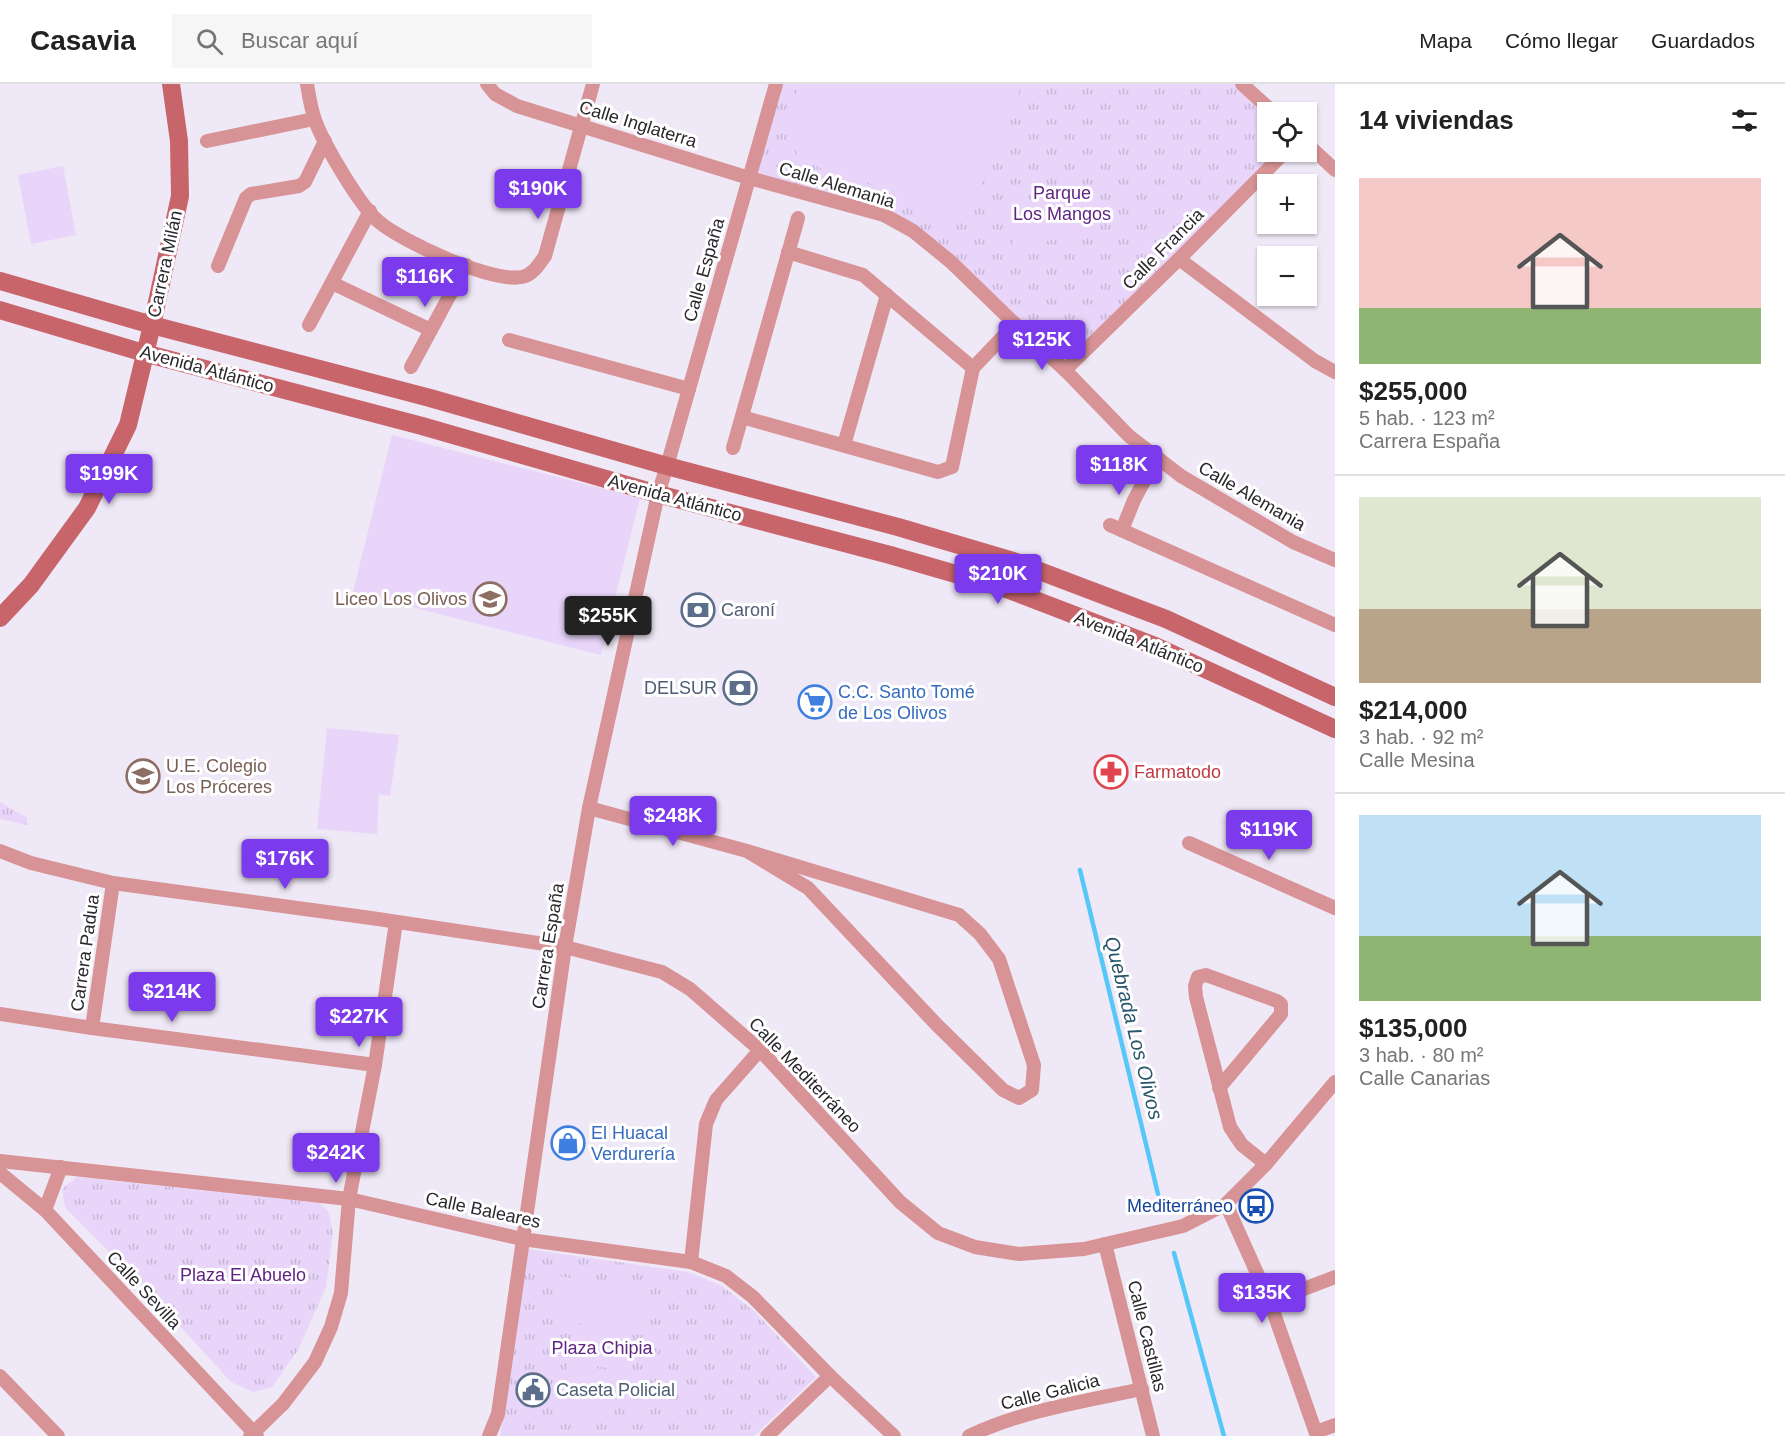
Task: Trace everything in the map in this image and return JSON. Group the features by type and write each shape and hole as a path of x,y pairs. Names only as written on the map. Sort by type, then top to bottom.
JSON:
{"main road":[{"name":"Carrera Milán","path":"0,618 31,585 87,508 128,425 180,196 179,141 171,84"},
{"name":"Avenida Atlántico","path":"0,281 152,325 430,398 667,466 898,527 1013,561 1166,619 1335,697"},
{"name":"Avenida Atlántico","path":"0,310 144,353 422,426 658,494 879,552 1004,588 1155,646 1335,729"}],"street":[{"path":"307,84 314,120 354,191 377,221 410,242 466,265 501,276 521,278 531,274 545,256 592,84"},
{"name":"Calle Inglaterra","path":"487,84 495,94 517,106 749,178"},
{"name":"Calle España","path":"667,466 776,84"},
{"path":"1242,84 1262,102"},
{"path":"207,141 314,120"},
{"path":"218,266 246,198 251,194 299,186 305,182 325,141"},
{"path":"1317,153 1335,170"},
{"name":"Calle Francia","path":"1065,370 1275,162"},
{"name":"Calle Alemania","path":"749,178 884,215 913,231 951,262 1065,370 1129,436 1182,476 1293,542 1335,560"},
{"path":"309,326 370,211"},
{"path":"733,448 798,218"},
{"path":"788,252 863,275 973,368"},
{"path":"1179,259 1315,361 1335,372"},
{"path":"411,367 466,265"},
{"path":"332,283 430,330"},
{"path":"844,445 887,295"},
{"path":"742,417 938,472 952,467 973,368 1014,324"},
{"path":"509,340 689,389"},
{"path":"1156,457 1134,500 1116,527 1335,625"},
{"name":"Carrera España","path":"489,1436 498,1414 565,947 589,808 658,494 667,466"},
{"path":"589,808 747,851 959,915 980,934 999,959 1034,1065 1032,1090 1019,1098 1003,1090 936,1024 808,888 747,851"},
{"path":"1189,843 1335,908"},
{"name":"Calle Mediterráneo","path":"0,851 31,863 113,883 396,921 565,947 662,972 690,989 760,1050 900,1202 938,1233 975,1247 1019,1254 1084,1249 1183,1226 1226,1204 1266,1164 1335,1082"},
{"name":"Carrera Padua","path":"92,1028 113,883"},
{"path":"254,1435 283,1404 315,1362 331,1327 341,1293 349,1199 375,1065 396,921"},
{"path":"1220,1088 1281,1014 1282,1009 1278,1001 1206,975 1198,977 1195,986 1196,997 1230,1127 1242,1145 1266,1164"},
{"path":"0,1014 375,1065"},
{"path":"691,1262 705,1124 716,1100 760,1050"},
{"name":"Calle Baleares","path":"0,1161 349,1199 522,1239 691,1262 726,1276 753,1297 830,1377 894,1436"},
{"path":"45,1210 61,1167"},
{"name":"Calle Sevilla","path":"0,1173 45,1210 254,1435"},
{"path":"1226,1204 1270,1302 1317,1434 1335,1425"},
{"name":"Calle Castillas","path":"1105,1244 1153,1436"},
{"path":"1270,1302 1335,1277"},
{"path":"0,1376 58,1436"},
{"path":"767,1436 830,1377"},
{"name":"Calle Galicia","path":"969,1436 991,1425 1142,1389"}],"green space":[{"name":"Parque Los Mangos","path":"776,84 1242,84 1259,102 1257,162 1275,162 1263,174 1257,174 1257,180 1065,370 913,231 749,178"},
{"path":"798,84 1022,84 990,172 964,209 948,219 902,193 820,168 796,153 789,127"},
{"path":"63,166 76,235 31,244 18,175"},
{"path":"1071,192 1081,233 1014,249 1004,208"},
{"path":"392,435 640,498 601,655 353,592"},
{"path":"327,728 399,735 390,796 379,794 377,834 317,829"},
{"path":"0,802 27,817 27,825 0,819"},
{"name":"Plaza El Abuelo","path":"77,1177 320,1203 329,1213 333,1234 326,1287 298,1350 272,1387 253,1392 231,1382 157,1301 65,1207 62,1189"},
{"name":"Plaza Chipia","path":"527,1249 688,1272 722,1286 754,1311 816,1377 754,1436 500,1436"},
{"path":"560,1276 646,1292 638,1335 552,1318"},
{"path":"572,1327 626,1335 622,1370 568,1362"},
{"path":"567,1364 621,1372 613,1422 559,1413"}],"waterway":[{"name":"Quebrada Los Olivos","path":"1080,870 1158,1194"},
{"name":"Quebrada Los Olivos","path":"1174,1253 1224,1436"}],"place":[{"name":"Liceo Los Olivos","path":"490,599"},
{"name":"Caroní","path":"698,610"},
{"name":"DELSUR","path":"740,688"},
{"name":"C.C. Santo Tomé de Los Olivos","path":"815,702"},
{"name":"Farmatodo","path":"1111,772"},
{"name":"U.E. Colegio Los Próceres","path":"143,776"},
{"name":"El Huacal Verdurería","path":"568,1143"},
{"name":"Mediterráneo","path":"1256,1206"},
{"name":"Caseta Policial","path":"533,1390"}]}
